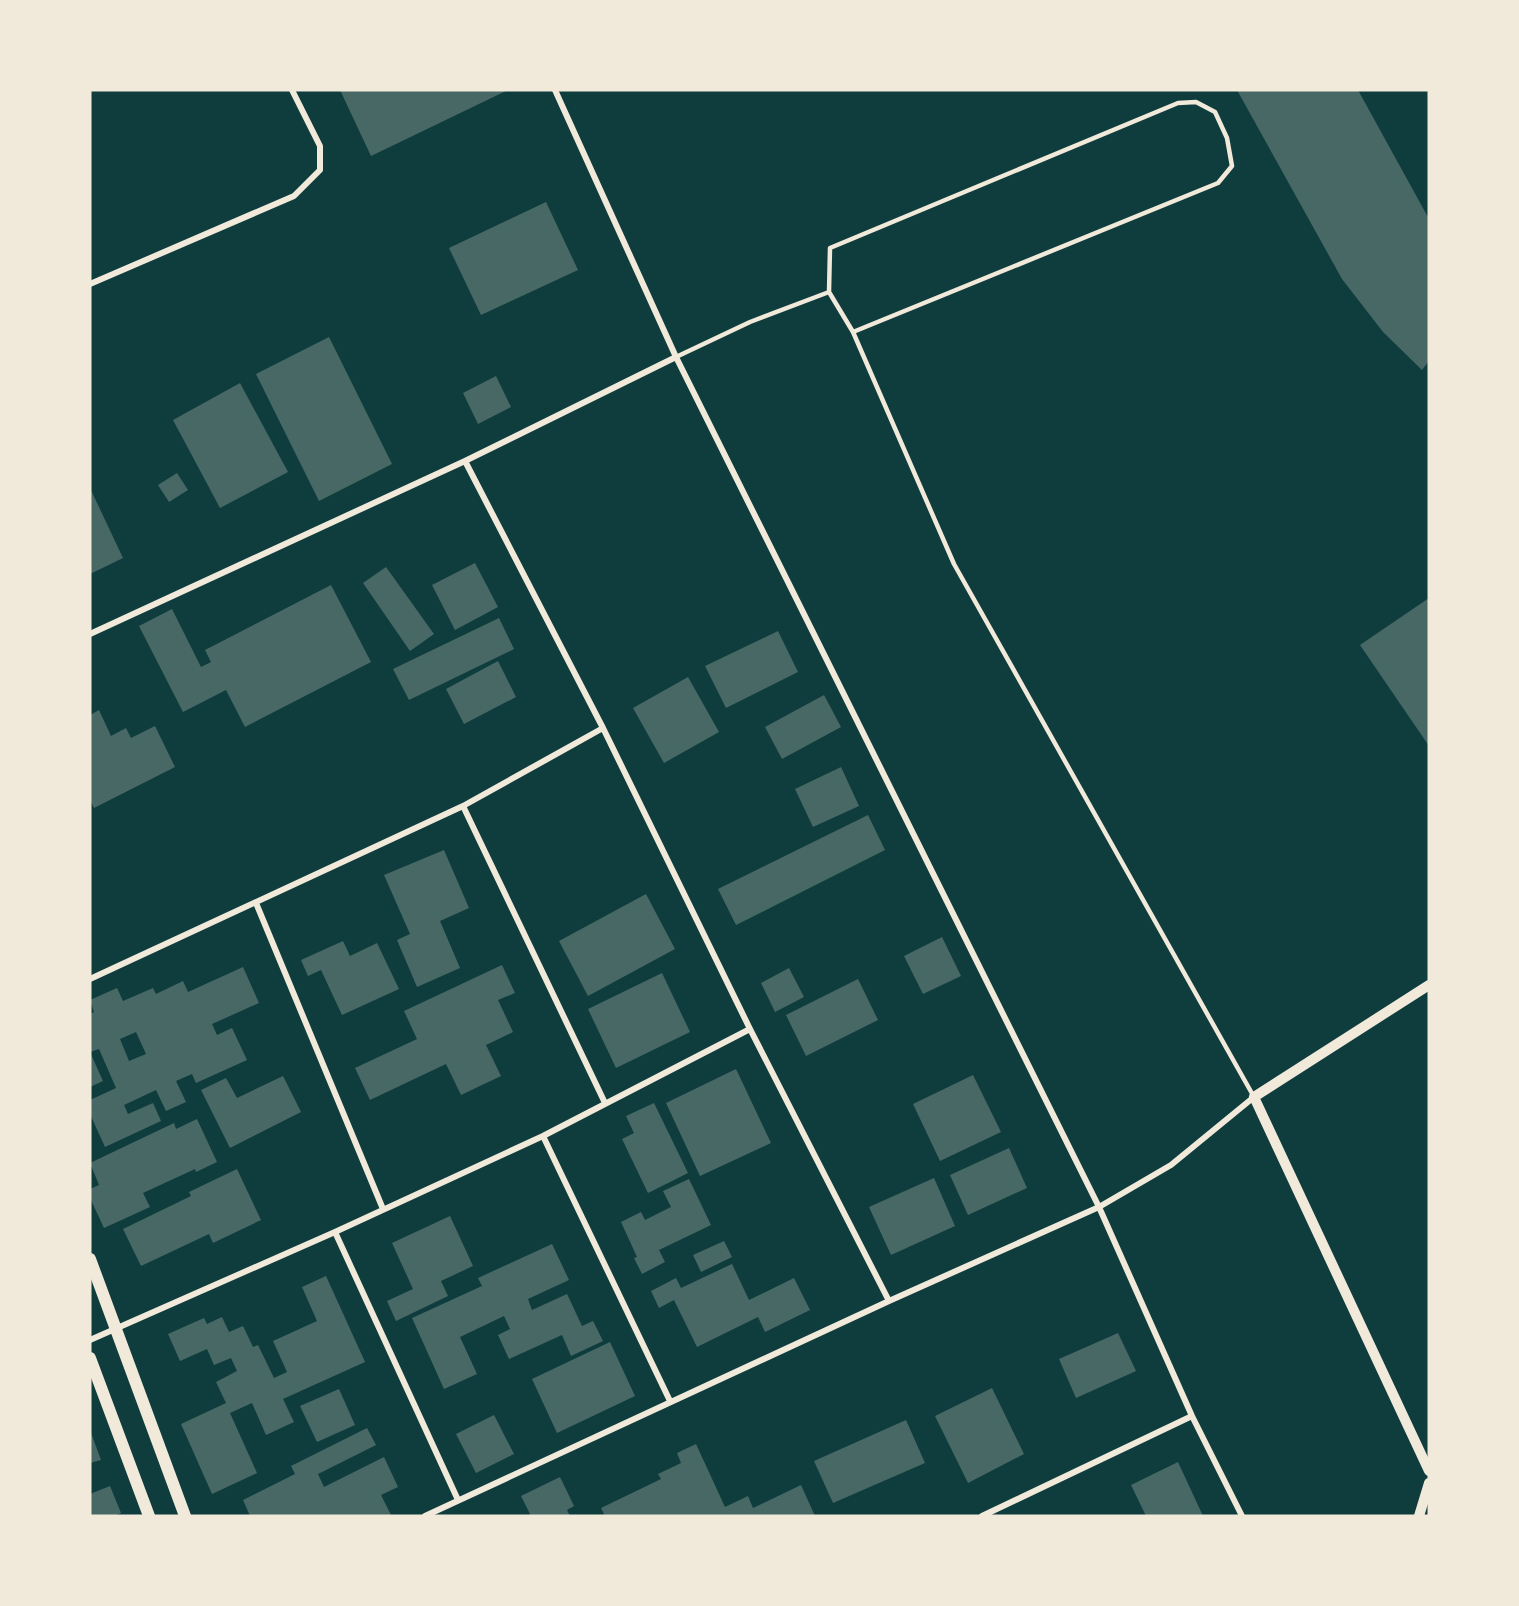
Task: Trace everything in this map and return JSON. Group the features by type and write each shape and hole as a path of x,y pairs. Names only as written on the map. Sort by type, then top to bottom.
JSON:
{"main road":[{"path":"90,1259 184,1516"},
{"path":"90,1358 149,1516"}],"street":[{"path":"90,284 294,196 320,170 320,146 292,90"},
{"path":"555,90 676,357 1099,1207 1192,1416 1242,1516"},
{"path":"90,634 465,461 676,357"},
{"path":"465,461 603,728 750,1029 889,1301"},
{"path":"90,979 463,806 603,728"},
{"path":"463,806 605,1103"},
{"path":"256,903 383,1209"},
{"path":"425,1516 670,1401 1099,1207 1171,1165 1254,1097 1429,985"},
{"path":"90,1340 335,1232 543,1136 750,1029"},
{"path":"1254,1097 1429,1471"},
{"path":"543,1136 670,1401"},
{"path":"335,1232 458,1500"},
{"path":"982,1516 1192,1416"},
{"path":"1419,1516 1429,1483"}],"lane":[{"path":"853,332 1218,183 1232,166 1227,138 1215,112 1196,102 1178,104 830,248 829,292 853,332 954,564 1254,1097"},
{"path":"676,357 750,322 829,292"}],"building":[{"path":"340,90 508,90 371,156"},
{"path":"1237,90 1358,90 1429,219 1429,361 1422,370 1383,332 1342,279"},
{"path":"546,202 578,270 481,315 449,248"},
{"path":"329,337 392,464 319,501 256,374"},
{"path":"496,376 511,407 478,424 463,393"},
{"path":"240,383 288,472 220,508 173,420"},
{"path":"177,473 188,490 169,502 158,485"},
{"path":"90,488 123,558 90,574"},
{"path":"475,563 498,607 455,630 432,585"},
{"path":"386,567 434,634 410,651 363,583"},
{"path":"331,585 371,662 245,727 226,690 183,712 139,626 172,609 201,667 211,662 205,650"},
{"path":"1429,598 1429,746 1360,645"},
{"path":"499,618 514,649 409,700 393,669"},
{"path":"778,631 798,672 726,708 705,666"},
{"path":"498,661 516,697 464,724 446,689"},
{"path":"688,677 719,732 664,763 633,708"},
{"path":"824,695 841,727 782,759 765,727"},
{"path":"99,710 111,736 126,728 131,738 155,726 175,767 94,808 90,800 90,715"},
{"path":"841,767 859,806 813,827 795,789"},
{"path":"868,815 885,850 736,925 718,889"},
{"path":"444,850 469,908 440,921 460,968 417,987 397,940 410,934 384,875"},
{"path":"646,894 675,949 588,996 559,941"},
{"path":"942,937 961,976 923,994 904,956"},
{"path":"343,941 350,956 377,943 399,989 342,1015 321,970 308,976 301,960"},
{"path":"502,965 515,993 498,1000 513,1032 486,1045 501,1076 461,1095 446,1064 370,1100 355,1068 417,1039 404,1011"},
{"path":"243,967 259,1003 212,1024 217,1035 232,1028 247,1060 196,1083 192,1074 176,1081 186,1102 166,1111 156,1090 124,1105 128,1114 153,1103 161,1121 105,1147 90,1114 90,1100 116,1088 99,1049 90,1052 90,1014 94,1012 90,1000 117,988 123,1001 153,988 156,994 183,981 188,992","holes":["136,1032 146,1054 129,1061 120,1039"]},
{"path":"789,968 804,997 775,1012 761,983"},
{"path":"662,973 690,1032 616,1068 588,1009"},
{"path":"858,979 878,1020 806,1056 786,1015"},
{"path":"90,1052 103,1081 90,1087"},
{"path":"736,1069 771,1143 700,1176 666,1103"},
{"path":"973,1075 1001,1132 940,1161 913,1104"},
{"path":"283,1076 301,1112 230,1148 201,1090 226,1078 237,1098"},
{"path":"654,1103 688,1173 648,1193 622,1139 634,1133 626,1116"},
{"path":"197,1119 217,1162 196,1172 195,1169 143,1193 150,1207 104,1228 90,1198 90,1189 99,1185 90,1163 174,1123 176,1129"},
{"path":"1009,1148 1027,1188 968,1215 950,1175"},
{"path":"237,1169 261,1220 213,1243 209,1234 141,1266 123,1229 191,1196 189,1192"},
{"path":"934,1178 955,1226 891,1255 869,1207"},
{"path":"689,1179 711,1225 659,1250 665,1262 642,1274 621,1222 641,1212 645,1220 671,1207 663,1191"},
{"path":"450,1216 473,1266 441,1281 448,1296 396,1321 387,1301 413,1289 392,1243"},
{"path":"724,1241 732,1257 701,1272 693,1255"},
{"path":"552,1244 569,1280 528,1299 532,1310 567,1294 582,1326 593,1321 603,1341 571,1356 562,1335 509,1359 498,1335 510,1329 504,1316 460,1337 477,1374 444,1389 412,1318 482,1286 478,1278"},
{"path":"732,1264 749,1300 794,1278 810,1310 765,1332 758,1317 697,1347 674,1300 659,1308 651,1291 676,1278 681,1288"},
{"path":"326,1276 365,1362 283,1399 294,1422 266,1435 252,1403 230,1413 257,1473 212,1494 181,1424 226,1403 216,1382 237,1371 231,1358 214,1365 207,1349 180,1361 168,1334 204,1318 207,1324 222,1317 229,1332 243,1326 253,1347 258,1345 274,1378 287,1372 273,1341 317,1321 302,1287"},
{"path":"1118,1333 1136,1371 1076,1398 1059,1359"},
{"path":"610,1342 635,1396 557,1433 532,1379"},
{"path":"992,1388 1024,1454 968,1483 935,1416"},
{"path":"339,1389 355,1425 317,1442 300,1406"},
{"path":"494,1415 514,1454 476,1473 456,1434"},
{"path":"906,1420 925,1463 833,1503 814,1461"},
{"path":"367,1428 376,1445 318,1474 324,1487 384,1457 398,1487 381,1495 391,1515 250,1516 243,1500 295,1474 291,1466"},
{"path":"90,1430 101,1460 90,1463"},
{"path":"696,1444 725,1507 748,1496 753,1508 801,1485 815,1516 605,1516 601,1508 661,1479 658,1474 681,1463 677,1453"},
{"path":"1178,1462 1203,1516 1146,1516 1131,1485"},
{"path":"560,1477 574,1506 567,1510 570,1516 531,1516 521,1496"},
{"path":"110,1486 121,1513 115,1516 90,1516 90,1494"}]}
